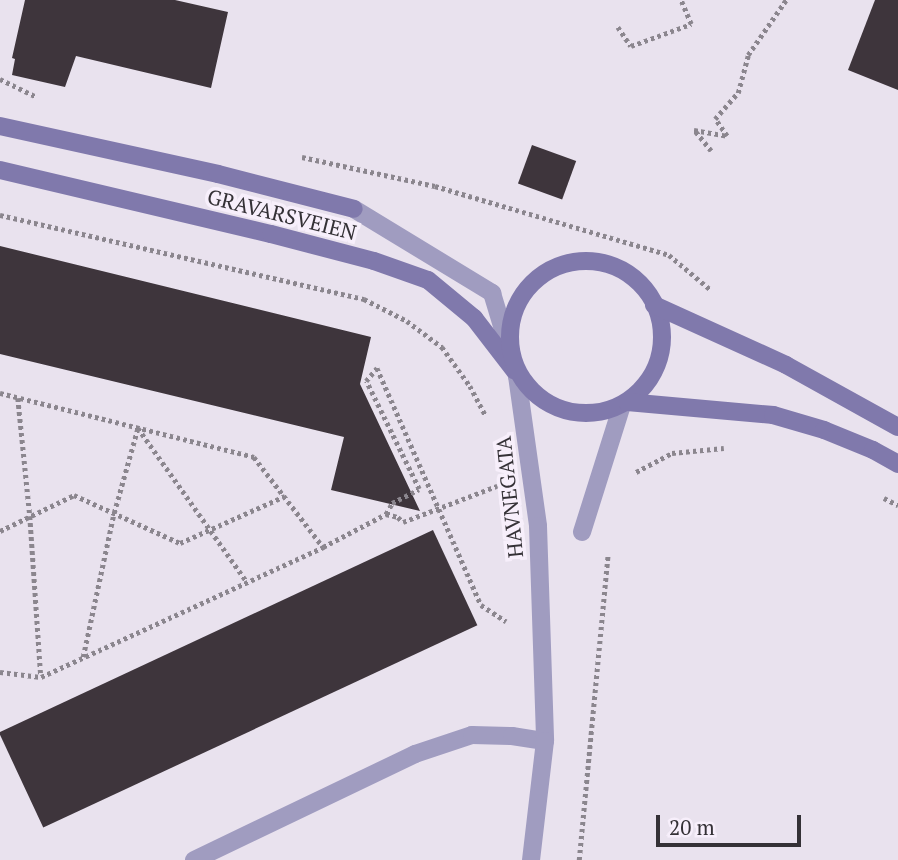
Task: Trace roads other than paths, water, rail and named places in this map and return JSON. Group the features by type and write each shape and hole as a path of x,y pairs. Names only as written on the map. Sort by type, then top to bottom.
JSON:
{"main road":[{"name":"GRAVARSVEIEN","path":"0,126 218,174 354,209"},
{"name":"GRAVARSVEIEN","path":"0,170 271,234 374,261 428,281 474,318 514,370"},
{"path":"595,260 620,268 640,284 654,305 661,326 658,359 643,388 625,404 600,413 576,414 552,408 532,395 508,325 515,302 529,283 547,269 569,261 595,260"},
{"path":"654,305 786,365 898,427"},
{"path":"625,404 773,415 848,440 898,464"}],"street":[{"name":"HAVNEGATA","path":"354,209 492,293 514,370 538,526 545,741 531,860"},
{"path":"582,531 625,404"},
{"path":"194,860 415,754 472,735 545,741"}]}
